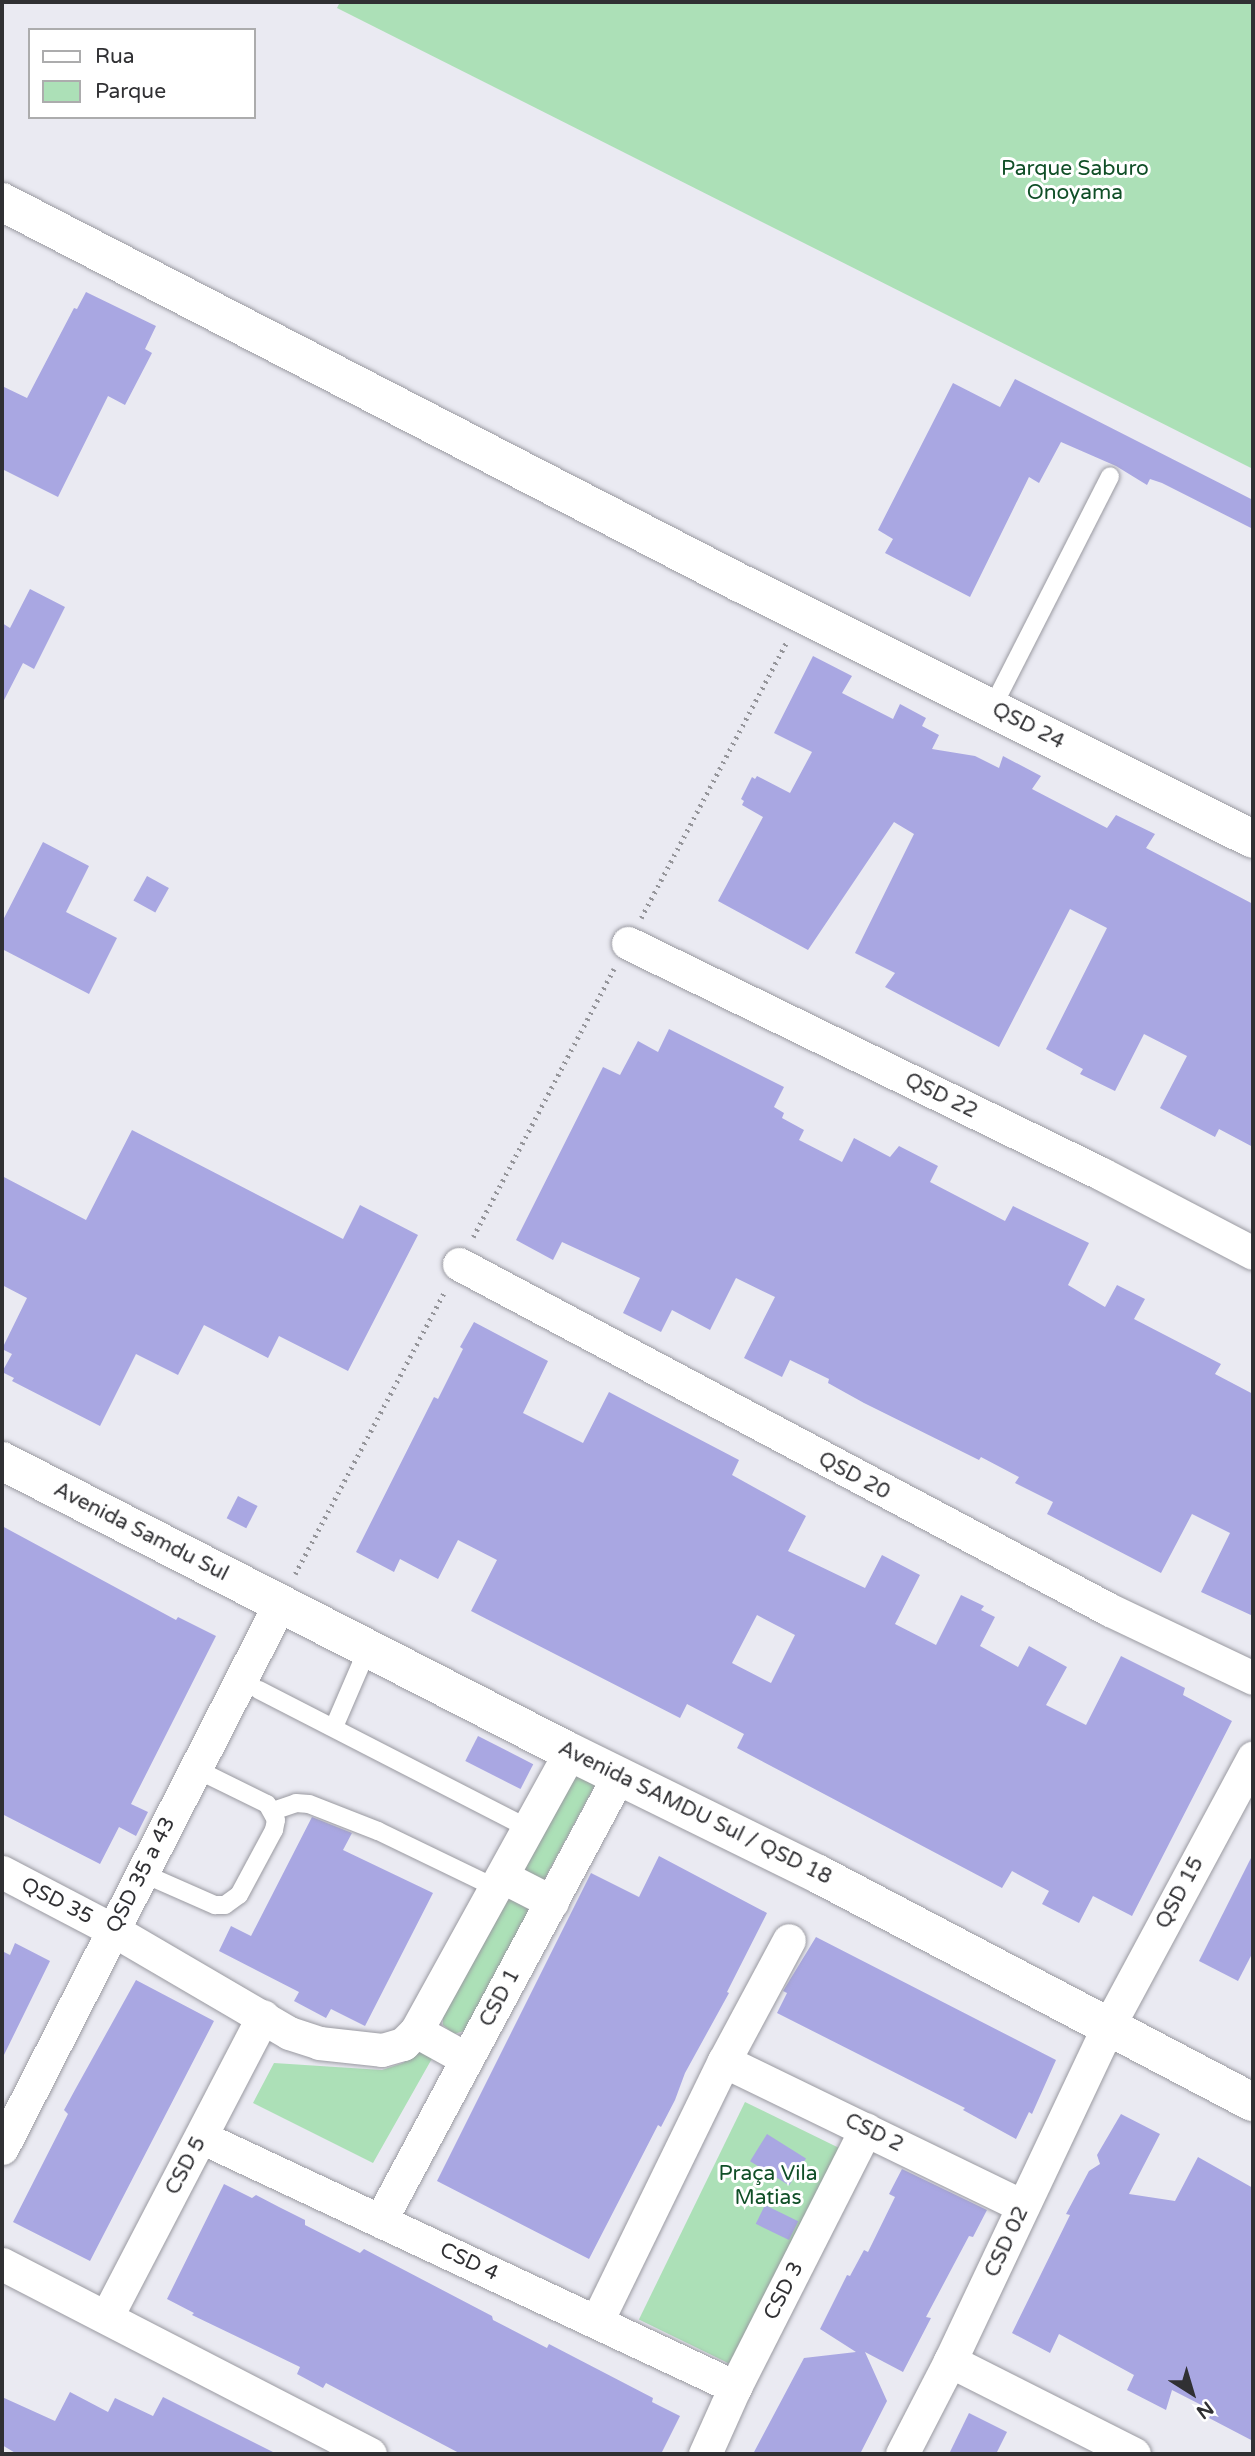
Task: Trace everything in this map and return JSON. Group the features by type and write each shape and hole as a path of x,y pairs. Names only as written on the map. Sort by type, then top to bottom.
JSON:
{"street":[{"name":"QSD 24","path":"2,202 715,570 1253,839"},
{"name":"QSD 22","path":"628,943 1102,1174 1253,1253"},
{"name":"QSD 20","path":"459,1264 1110,1610 1253,1678"},
{"name":"Avenida Samdu Sul","path":"2,1461 280,1603"},
{"name":"Avenida SAMDU Sul / QSD 18","path":"280,1603 570,1752 818,1874 1253,2102"},
{"name":"QSD 35 a 43","path":"2,2148 280,1603"},
{"path":"467,2059 416,2031 570,1752"},
{"name":"QSD 15","path":"1108,2027 1253,1758"},
{"name":"CSD 1","path":"380,2221 619,1775"},
{"name":"QSD 35","path":"2,1872 113,1930 289,2033 319,2043 382,2050 403,2044 416,2031"},
{"path":"500,1882 552,1902"},
{"path":"597,2321 724,2061 789,1940"},
{"name":"CSD 5","path":"107,2316 263,2016"},
{"name":"CSD 02","path":"902,2454 950,2361 1108,2027"},
{"name":"CSD 2","path":"724,2061 1023,2206"},
{"name":"CSD 3","path":"705,2454 735,2387 866,2129"},
{"name":"CSD 4","path":"201,2137 735,2387"},
{"path":"2,2264 370,2454"},
{"path":"950,2361 1134,2454"}],"lane":[{"path":"992,708 1110,476"},
{"path":"334,1727 368,1648"},
{"path":"259,1690 528,1828"},
{"path":"142,1873 215,1905 233,1902 274,1829 276,1820 267,1804 196,1769"},
{"path":"272,1811 296,1802 309,1804 500,1882"}],"path":[{"path":"280,1603 802,612"}],"green space":[{"name":"Parque Saburo Onoyama","path":"340,2 1253,2 1253,469 337,8"},
{"path":"577,1775 595,1785 543,1882 525,1873 525,1866 571,1779"},
{"path":"511,1899 528,1909 528,1916 467,2030 454,2034 443,2025 443,2017 504,1903"},
{"path":"422,2048 434,2055 373,2163 253,2103 274,2063 382,2070 403,2063"},
{"name":"Praça Vila Matias","path":"745,2102 848,2152 742,2370 639,2320"}],"building":[{"path":"86,292 156,326 145,349 152,353 125,405 108,396 58,497 2,469 2,386 27,398 74,308 77,309"},
{"path":"1015,379 1253,500 1253,529 1162,483 1150,479 1147,485 1116,466 1061,442 1039,483 1029,477 970,597 885,553 893,539 878,530 953,383 1000,407"},
{"path":"30,589 65,607 34,669 23,663 2,704 2,623 10,628"},
{"path":"813,656 852,676 842,693 893,719 900,704 926,718 922,726 939,735 932,749 975,756 999,768 1003,756 1041,776 1032,789 1107,828 1116,815 1155,834 1146,848 1253,904 1253,1147 1219,1129 1215,1137 1160,1108 1187,1056 1144,1034 1115,1091 1080,1074 1083,1069 1046,1049 1107,928 1070,909 999,1047 885,987 895,973 855,953 914,834 894,822 808,950 718,901 763,817 742,805 744,801 741,799 752,777 755,779 757,776 790,793 812,752 774,733"},
{"path":"43,842 89,866 66,912 117,938 89,994 2,949 2,922"},
{"path":"147,876 169,888 155,913 133,900"},
{"path":"669,1029 784,1087 774,1107 784,1113 782,1118 804,1130 799,1140 842,1162 854,1138 890,1157 899,1146 938,1166 930,1182 1005,1221 1013,1206 1089,1243 1068,1285 1105,1307 1117,1285 1145,1299 1134,1319 1221,1364 1215,1374 1253,1394 1253,1616 1201,1592 1230,1533 1192,1514 1161,1573 1047,1514 1053,1502 1015,1483 1019,1477 981,1457 979,1460 864,1403 828,1383 829,1379 790,1360 782,1377 744,1358 775,1297 736,1278 710,1330 672,1310 661,1332 623,1313 640,1278 562,1242 553,1260 516,1240 603,1067 620,1075 638,1041 658,1052"},
{"path":"132,1130 343,1239 360,1205 418,1235 348,1371 279,1336 268,1358 204,1325 178,1375 136,1354 100,1426 12,1381 14,1378 2,1372 12,1354 2,1349 27,1298 2,1285 2,1176 86,1220"},
{"path":"474,1322 548,1361 523,1413 583,1443 609,1392 739,1460 732,1475 806,1516 788,1551 865,1588 882,1555 920,1575 895,1624 936,1645 961,1595 984,1606 981,1610 995,1617 980,1646 1018,1667 1029,1646 1067,1667 1046,1705 1086,1725 1121,1656 1185,1688 1183,1695 1232,1721 1132,1916 1093,1896 1079,1923 1042,1904 1049,1891 1012,1871 1002,1888 737,1748 744,1734 687,1704 680,1718 471,1611 497,1560 458,1540 438,1579 400,1559 394,1572 356,1552 434,1397 438,1399 463,1349 460,1347","holes":["757,1615 795,1635 771,1683 732,1663"]},
{"path":"238,1496 258,1506 246,1528 227,1518"},
{"path":"2,1526 176,1620 178,1617 216,1636 131,1804 148,1812 136,1836 119,1827 100,1864 2,1814"},
{"path":"478,1736 533,1764 521,1789 465,1761"},
{"path":"312,1817 352,1833 343,1850 433,1893 365,2026 331,2009 326,2018 294,2001 299,1992 219,1951 231,1926 251,1936"},
{"path":"1253,1854 1253,1952 1238,1981 1199,1961"},
{"path":"659,1856 767,1913 727,1992 729,1993 685,2073 675,2100 661,2127 658,2125 589,2259 437,2181 591,1873 639,1897"},
{"path":"816,1937 1056,2060 1032,2114 1029,2112 1016,2139 963,2110 965,2108 777,2013 787,1993 783,1991"},
{"path":"15,1943 50,1961 2,2059 2,1951 10,1955"},
{"path":"136,1980 214,2021 90,2261 13,2222 68,2114 64,2110"},
{"path":"1121,2114 1160,2134 1129,2194 1175,2201 1198,2157 1253,2188 1253,2441 1209,2418 1213,2411 1172,2390 1166,2410 1127,2390 1134,2375 1059,2334 1050,2353 1012,2333 1070,2215 1066,2214 1089,2171 1100,2164 1097,2155"},
{"path":"767,2134 806,2158 789,2186 750,2161"},
{"path":"902,2169 987,2210 973,2237 969,2236 926,2317 931,2318 903,2372 865,2352 887,2401 860,2454 753,2454 804,2358 856,2352 820,2329 847,2275 850,2276 864,2250 868,2252 895,2197 889,2194"},
{"path":"224,2184 252,2198 256,2195 305,2220 305,2225 360,2253 364,2249 547,2348 549,2344 653,2398 652,2402 680,2416 661,2454 461,2454 326,2383 323,2388 297,2374 300,2367 192,2315 194,2313 167,2299"},
{"path":"765,2205 798,2221 789,2240 756,2224"},
{"path":"70,2392 108,2412 115,2398 153,2416 163,2397 277,2454 17,2454 2,2445 2,2397 55,2421"},
{"path":"969,2413 1007,2432 996,2454 949,2454"}]}
